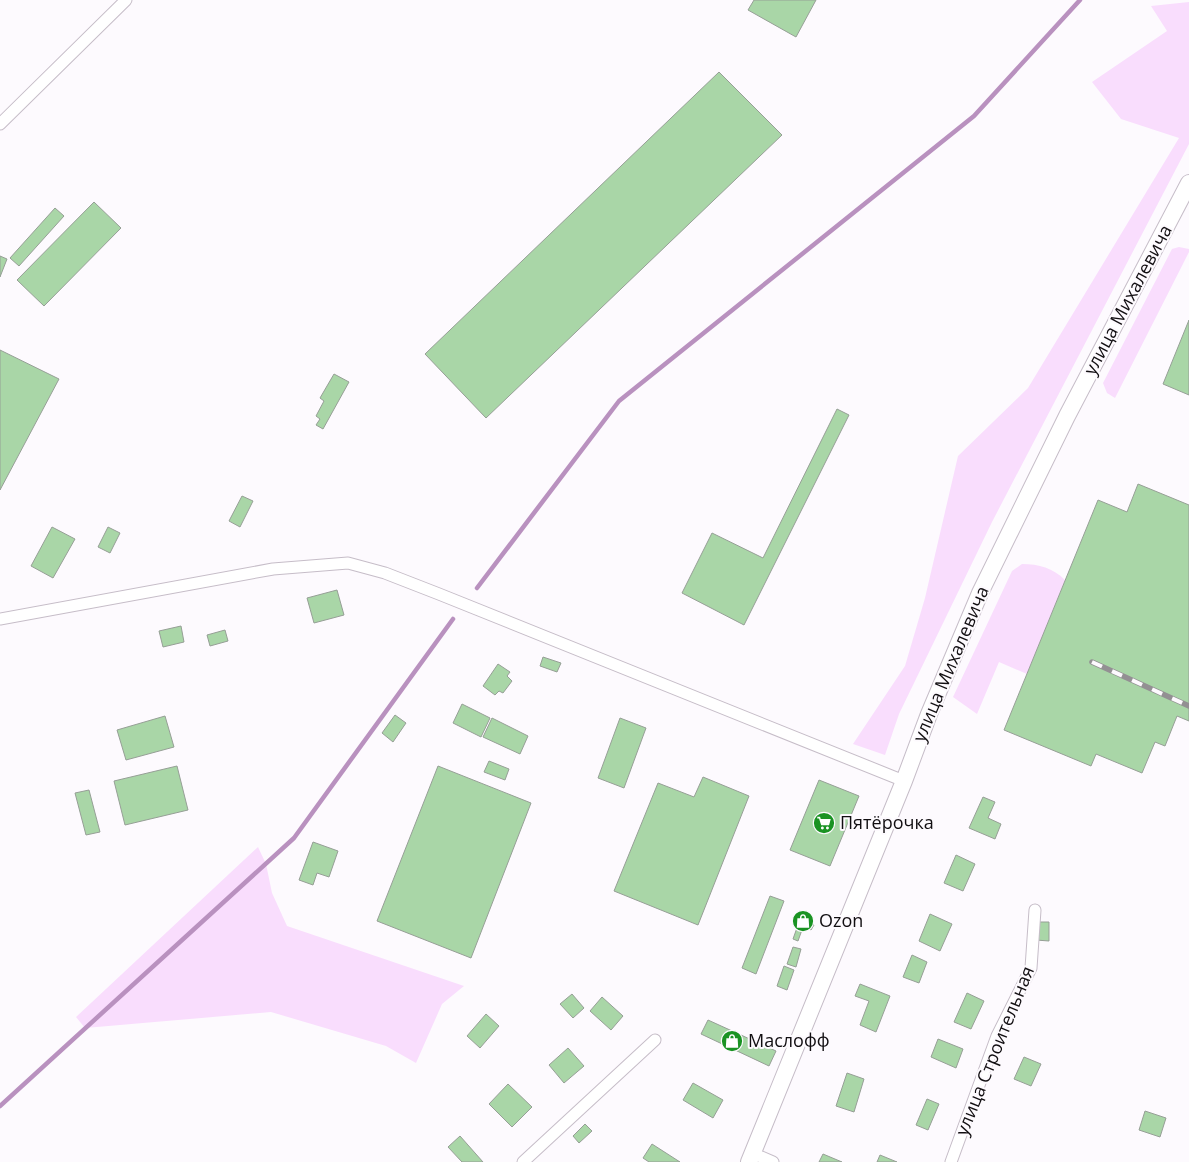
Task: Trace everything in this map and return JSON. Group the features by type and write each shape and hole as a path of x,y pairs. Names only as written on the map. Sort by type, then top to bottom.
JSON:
{"street":[{"path":"0,124 126,0"},
{"name":"улица Михалевича","path":"751,1158 904,782 929,714 980,593 1067,416 1189,183"},
{"path":"0,619 272,569 348,563 385,573 904,782"},
{"name":"улица Строительная","path":"951,1162 997,1036 1031,968 1035,910"},
{"path":"523,1162 655,1040"},
{"path":"751,1158 773,1162"}],"shaded area":[{"path":"1189,2 1189,144 992,522 899,714 885,755 853,744 905,666 925,598 958,456 1028,388 1179,138 1121,119 1092,82 1167,31 1151,6"},
{"path":"1179,247 1189,249 1189,252 1115,398 1107,393 1103,383 1172,249"},
{"path":"1022,564 1034,565 1056,572 1065,580 1027,674 999,662 977,714 953,697 1012,571"},
{"path":"258,847 266,864 272,893 287,926 464,986 442,1004 416,1063 386,1046 271,1012 85,1028 76,1017"}],"building":[{"path":"754,0 816,0 796,37 748,10"},
{"path":"719,72 782,135 486,418 425,354"},
{"path":"94,202 121,228 44,306 17,280"},
{"path":"55,208 64,216 19,266 10,258"},
{"path":"0,256 7,259 0,277"},
{"path":"1189,320 1189,395 1163,384"},
{"path":"0,350 59,379 0,490"},
{"path":"334,374 349,382 323,429 316,425 320,419 316,416 324,401 320,398"},
{"path":"837,409 849,415 744,625 682,593 712,533 763,558"},
{"path":"1138,484 1189,505 1189,721 1177,716 1165,746 1155,742 1142,773 1096,754 1091,766 1004,730 1098,500 1127,512"},
{"path":"242,496 253,501 240,527 229,521"},
{"path":"52,527 75,539 53,578 31,566"},
{"path":"108,527 120,533 110,553 98,547"},
{"path":"337,590 344,615 314,623 307,598"},
{"path":"181,626 184,642 163,647 159,631"},
{"path":"225,630 228,641 210,646 207,635"},
{"path":"543,657 561,663 557,672 540,666"},
{"path":"498,664 510,672 507,676 512,681 503,693 499,691 495,695 483,686"},
{"path":"462,704 490,718 481,737 453,723"},
{"path":"395,715 406,723 393,742 382,733"},
{"path":"165,716 174,747 126,760 117,730"},
{"path":"492,718 528,736 520,754 483,737"},
{"path":"620,718 646,728 624,788 598,778"},
{"path":"489,761 509,769 505,780 484,772"},
{"path":"177,766 188,810 125,825 114,781"},
{"path":"438,766 531,803 471,958 377,921"},
{"path":"703,777 749,796 698,925 614,891 658,783 694,797"},
{"name":"Пятёрочка","path":"819,780 859,796 830,866 790,850"},
{"path":"89,790 100,832 86,835 75,793"},
{"path":"983,797 995,802 988,818 1001,824 995,839 969,828"},
{"path":"313,842 338,851 329,877 317,873 313,885 299,880"},
{"path":"956,855 975,864 963,891 944,883"},
{"path":"770,896 784,901 756,974 742,968"},
{"path":"930,914 952,924 940,951 919,941"},
{"path":"801,916 814,925 811,930 798,921"},
{"path":"1036,922 1049,922 1049,941 1036,940"},
{"path":"798,925 803,927 798,941 793,939"},
{"path":"793,947 801,949 796,967 787,964"},
{"path":"912,955 927,962 919,983 903,977"},
{"path":"784,966 794,970 787,990 777,986"},
{"path":"860,984 890,996 876,1032 860,1025 869,1001 855,996"},
{"path":"967,993 984,1001 971,1029 954,1022"},
{"path":"572,994 584,1008 573,1018 560,1004"},
{"path":"602,997 623,1016 611,1030 590,1011"},
{"path":"486,1014 499,1026 480,1048 467,1036"},
{"path":"708,1020 776,1051 769,1066 701,1034"},
{"path":"938,1039 963,1049 956,1068 931,1057"},
{"path":"568,1048 584,1066 564,1083 549,1065"},
{"path":"1024,1057 1041,1064 1031,1086 1014,1079"},
{"path":"847,1073 864,1079 854,1112 836,1106"},
{"path":"693,1083 723,1100 713,1118 683,1100"},
{"path":"508,1084 532,1107 512,1127 489,1104"},
{"path":"927,1099 939,1104 928,1130 916,1125"},
{"path":"1145,1111 1166,1118 1160,1137 1139,1130"},
{"path":"585,1124 592,1131 579,1143 573,1136"},
{"path":"460,1136 483,1162 462,1162 448,1147"},
{"path":"652,1144 680,1162 649,1162 643,1158"},
{"path":"823,1154 842,1162 819,1162"},
{"path":"880,1155 897,1162 877,1162"}],"waterway":[{"path":"477,588 619,401 974,116 1080,0"},
{"path":"0,1106 294,838 453,619"}],"railway":[{"path":"1092,662 1189,706"}],"place":[{"name":"Пятёрочка","path":"824,823"},
{"name":"Ozon","path":"803,921"},
{"name":"Маслофф","path":"732,1041"}]}
